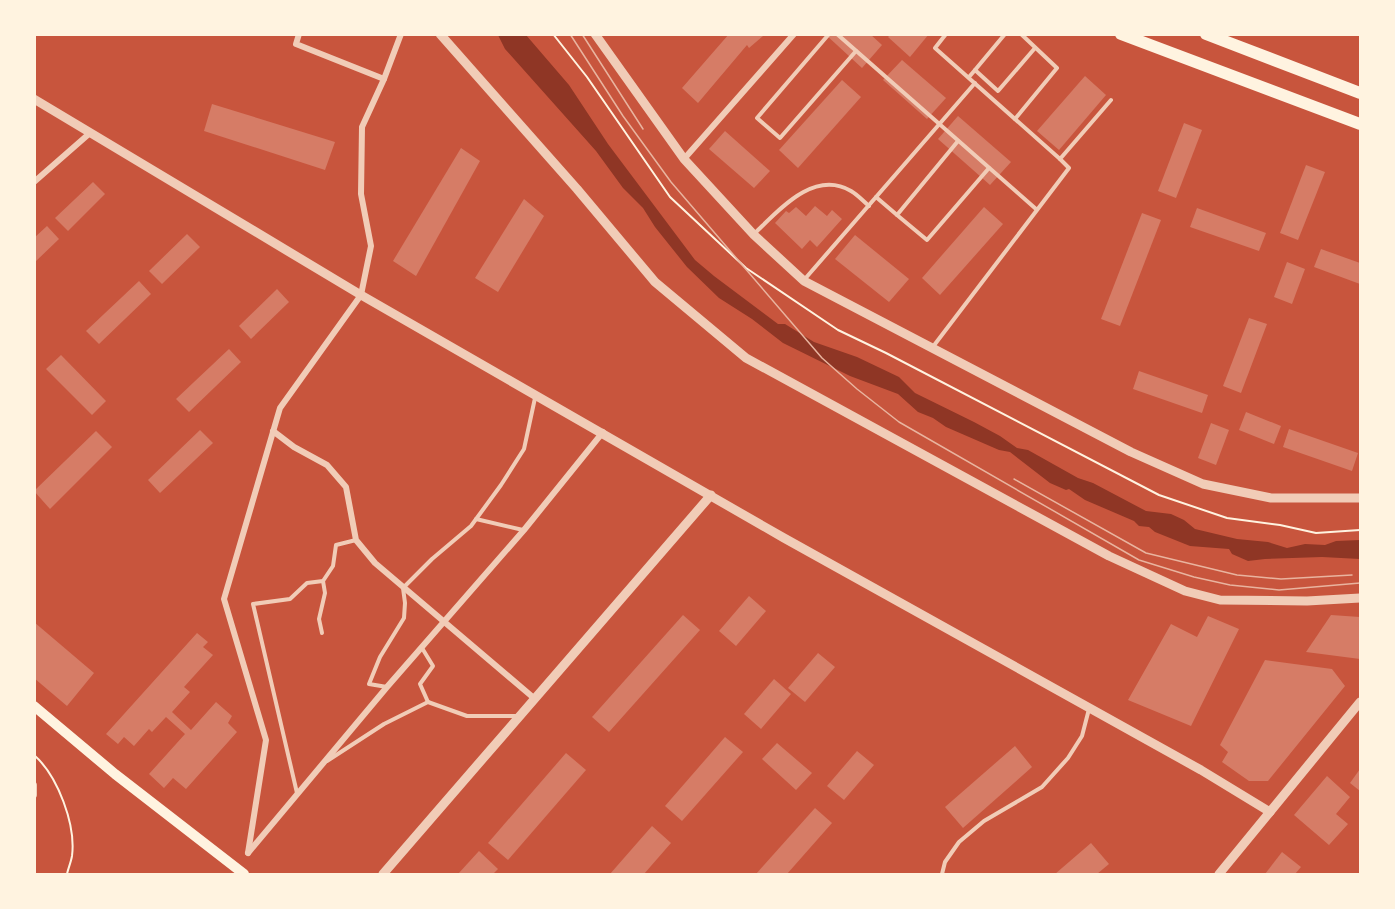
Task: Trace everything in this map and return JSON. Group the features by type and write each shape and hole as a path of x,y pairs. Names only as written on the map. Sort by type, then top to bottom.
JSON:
{"main road":[{"path":"1121,34 1360,124"},
{"path":"1206,34 1360,93"},
{"path":"34,706 115,774 244,874"}],"street":[{"path":"298,34 296,44 384,79"},
{"path":"401,34 362,127 361,194 371,246 361,295 280,408 224,598 266,740 248,853 387,687 524,530 603,432"},
{"path":"440,34 656,282 746,358 1109,556 1185,591 1220,600 1307,601 1360,598"},
{"path":"595,34 684,159 754,235 804,281 1131,452 1203,484 1271,498 1360,498"},
{"path":"684,159 794,34"},
{"path":"34,99 361,295 711,495 1201,770 1270,812"},
{"path":"34,182 90,133"},
{"path":"273,431 294,447 327,465 346,486 356,540 375,563 535,699"},
{"path":"383,874 711,495"},
{"path":"1219,874 1360,702"},
{"path":"34,785 34,795"}],"lane":[{"path":"829,34 757,118 780,138 856,51"},
{"path":"837,34 1036,209"},
{"path":"932,349 1069,168 935,48 946,34"},
{"path":"969,78 1005,34"},
{"path":"1015,119 1058,68 1021,34"},
{"path":"975,70 998,91 1035,48"},
{"path":"804,281 975,83"},
{"path":"1059,159 1111,100"},
{"path":"897,215 958,141"},
{"path":"876,197 927,240 989,168"},
{"path":"754,235 790,199 808,189 824,186 840,187 851,191 869,206"},
{"path":"387,687 369,684 380,657 404,618 403,588 476,519 524,449 536,394"},
{"path":"476,519 524,530"},
{"path":"297,794 253,604 290,600 307,584 323,581 333,566 336,545 356,540"},
{"path":"322,633 319,619 326,593 323,581"},
{"path":"422,648 432,666 420,684 428,702"},
{"path":"324,763 384,724 428,702 467,716 520,716"},
{"path":"942,874 945,862 959,842 984,821 1042,787 1068,758 1082,736 1090,708"}],"path":[{"path":"34,755 58,787 69,816 72,855 67,874"}],"shaded area":[{"path":"498,35 526,35 569,85 608,144 695,260 778,324 785,324 814,342 857,357 899,377 915,393 1000,436 1017,448 1028,450 1078,478 1093,483 1146,511 1171,514 1184,520 1195,529 1237,539 1268,542 1287,548 1305,544 1325,545 1336,541 1360,540 1360,559 1322,557 1248,561 1232,554 1229,549 1190,546 1155,532 1149,527 1139,526 1134,521 1085,500 1069,489 1066,490 1050,483 1010,452 999,450 946,427 918,412 898,394 850,376 783,343 752,319 719,298 687,267 596,151 505,49"}],"building":[{"path":"729,34 762,34 763,36 749,48 747,45 698,103 682,88"},
{"path":"825,34 870,34 882,45 862,68"},
{"path":"891,34 929,34 910,57 888,37"},
{"path":"902,60 946,98 927,119 883,80"},
{"path":"1085,76 1106,95 1059,150 1037,131"},
{"path":"842,80 861,97 798,168 779,150"},
{"path":"212,104 335,142 325,170 204,131"},
{"path":"958,116 1011,162 990,185 938,139"},
{"path":"1184,123 1202,130 1176,198 1158,191"},
{"path":"725,131 770,171 754,188 709,149"},
{"path":"461,148 480,161 416,276 393,261"},
{"path":"1306,165 1325,172 1298,240 1280,233"},
{"path":"93,182 105,194 68,231 55,218"},
{"path":"524,199 544,216 498,292 475,278"},
{"path":"815,206 827,216 832,210 842,219 817,247 810,240 802,249 775,223 786,211 789,213 796,207 806,216"},
{"path":"984,207 1003,224 940,295 922,278"},
{"path":"1197,208 1266,233 1259,251 1190,227"},
{"path":"1142,213 1161,220 1120,326 1101,319"},
{"path":"47,226 59,239 34,263 34,238"},
{"path":"187,234 200,247 162,284 149,271"},
{"path":"855,235 909,279 889,302 835,259"},
{"path":"1321,249 1360,263 1360,284 1314,267"},
{"path":"1287,262 1305,269 1292,304 1274,297"},
{"path":"139,281 151,294 99,344 86,331"},
{"path":"277,289 289,302 251,339 239,326"},
{"path":"1249,318 1267,324 1241,393 1223,386"},
{"path":"229,349 241,362 189,412 176,399"},
{"path":"61,355 106,401 92,415 46,369"},
{"path":"1139,371 1208,395 1202,413 1133,389"},
{"path":"1246,412 1281,426 1274,444 1239,430"},
{"path":"1211,423 1229,430 1216,465 1198,458"},
{"path":"1289,429 1358,453 1352,471 1283,447"},
{"path":"200,430 213,443 160,493 148,480"},
{"path":"96,431 112,447 50,509 34,491"},
{"path":"749,596 766,611 736,646 719,631"},
{"path":"683,615 700,630 609,732 592,717"},
{"path":"1331,615 1360,617 1360,659 1306,652"},
{"path":"1208,616 1239,629 1191,726 1128,700 1171,624 1197,637"},
{"path":"34,622 94,673 67,706 34,678"},
{"path":"197,633 208,642 203,647 213,655 184,687 190,692 172,712 191,730 216,702 232,716 228,723 237,732 186,789 173,778 164,788 149,774 185,734 166,717 152,732 149,729 134,746 124,737 118,744 106,734"},
{"path":"818,653 835,667 805,702 788,688"},
{"path":"1265,660 1332,669 1345,686 1268,781 1249,781 1222,762 1228,752 1220,745"},
{"path":"774,679 791,694 761,729 744,714"},
{"path":"725,737 743,752 682,821 665,806"},
{"path":"777,743 812,773 796,790 762,759"},
{"path":"1015,746 1032,767 963,828 945,807"},
{"path":"857,751 874,765 844,800 827,786"},
{"path":"566,753 586,770 508,860 488,843"},
{"path":"1360,769 1360,791 1350,783"},
{"path":"1327,776 1350,797 1336,814 1348,824 1329,845 1294,815"},
{"path":"815,808 832,823 787,874 756,874"},
{"path":"652,826 671,843 644,874 610,874"},
{"path":"1091,843 1109,864 1097,874 1055,874"},
{"path":"479,851 498,869 493,874 458,874"},
{"path":"1282,852 1301,867 1295,874 1265,874"}],"tram line":[{"path":"570,34 623,116 671,182 822,358 899,422 1139,560 1194,577 1230,585 1279,590 1360,583"},
{"path":"582,34 643,129"},
{"path":"1014,479 1146,553 1237,575 1281,579 1352,575"}]}
